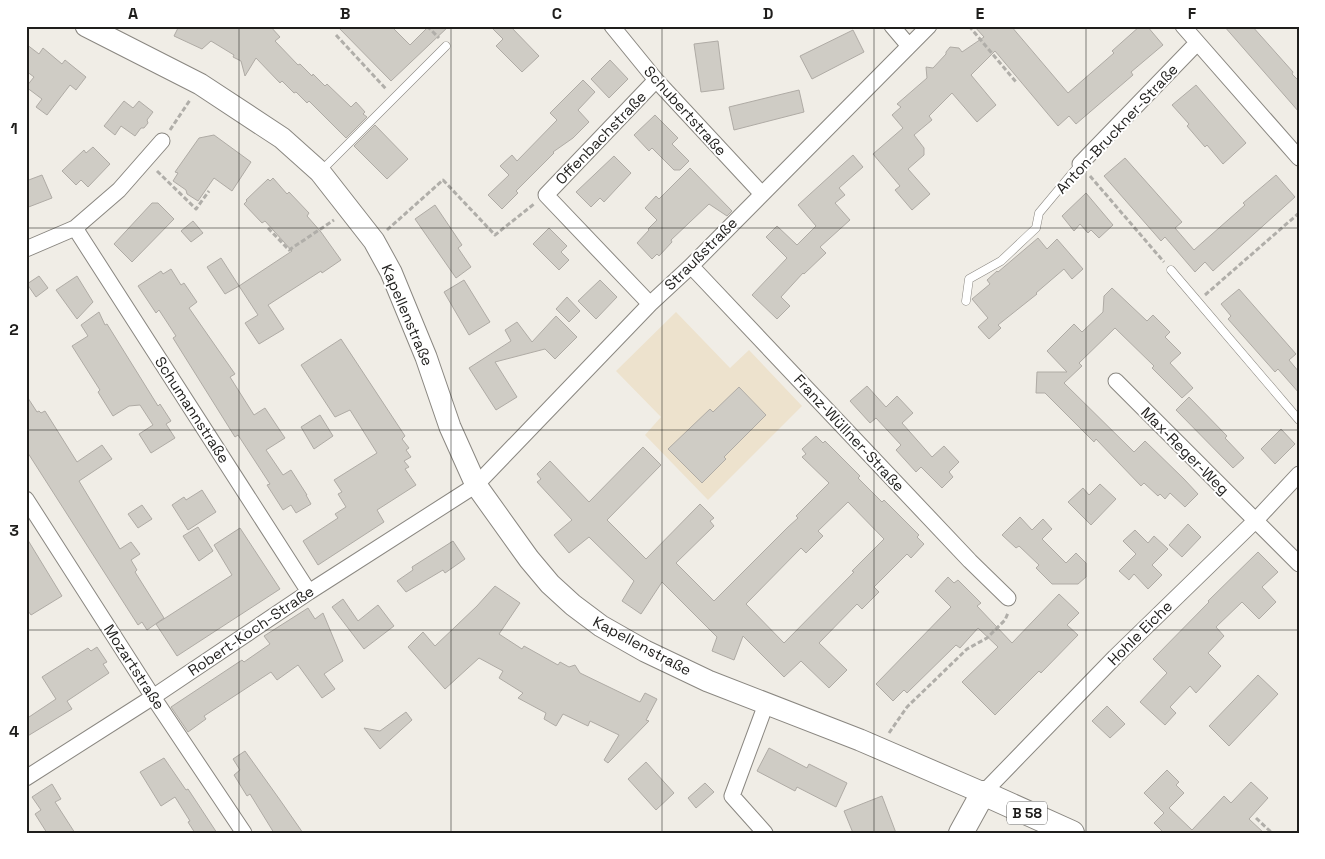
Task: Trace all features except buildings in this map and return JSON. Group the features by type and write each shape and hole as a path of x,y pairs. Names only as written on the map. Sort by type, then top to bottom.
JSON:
{"main road":[{"name":"Kapellenstraße","path":"86,26 200,84 282,138 320,172 374,241 392,272 426,357 450,427 476,485 529,559 550,584 573,606 600,626 645,651 708,681 878,748 1072,833"},
{"path":"961,833 983,793"}],"street":[{"name":"Schubertstraße","path":"612,26 656,80 762,194"},
{"path":"892,26 909,46"},
{"name":"Straußstraße","path":"476,485 650,304 691,266 929,26"},
{"path":"1183,26 1299,158"},
{"name":"Anton-Bruckner-Straße","path":"1080,164 1197,43"},
{"name":"Offenbachstraße","path":"650,304 546,195 656,80"},
{"path":"26,249 75,228 120,190 162,141"},
{"name":"Schumannstraße","path":"75,228 309,592"},
{"name":"Franz-Wüllner-Straße","path":"691,266 970,561 1008,598"},
{"name":"Max-Reger-Weg","path":"1116,381 1299,564"},
{"name":"Hohle Eiche","path":"983,793 1115,658 1255,521 1299,474"},
{"name":"Robert-Koch-Straße","path":"26,778 154,697 309,592 476,485"},
{"name":"Mozartstraße","path":"26,499 244,833"},
{"path":"765,833 732,796 766,704"}],"lane":[{"path":"320,172 446,46"},
{"name":"Anton-Bruckner-Straße","path":"966,301 969,279 1001,261 1036,228 1039,214 1080,164"},
{"path":"1171,270 1299,420"}],"path":[{"path":"969,26 1016,82"},
{"path":"336,35 395,98"},
{"path":"162,141 200,84"},
{"path":"146,160 196,209 209,191"},
{"path":"1080,164 1171,270"},
{"path":"374,241 443,180 495,234 546,195"},
{"path":"268,228 289,250 349,210"},
{"path":"1198,302 1299,213"},
{"path":"878,748 907,707 967,649 987,638 1005,620 1009,610 1008,598"},
{"path":"1256,818 1272,833"}],"shaded area":[{"path":"676,312 730,368 749,350 802,406 708,500 645,435 661,417 616,371"}]}
